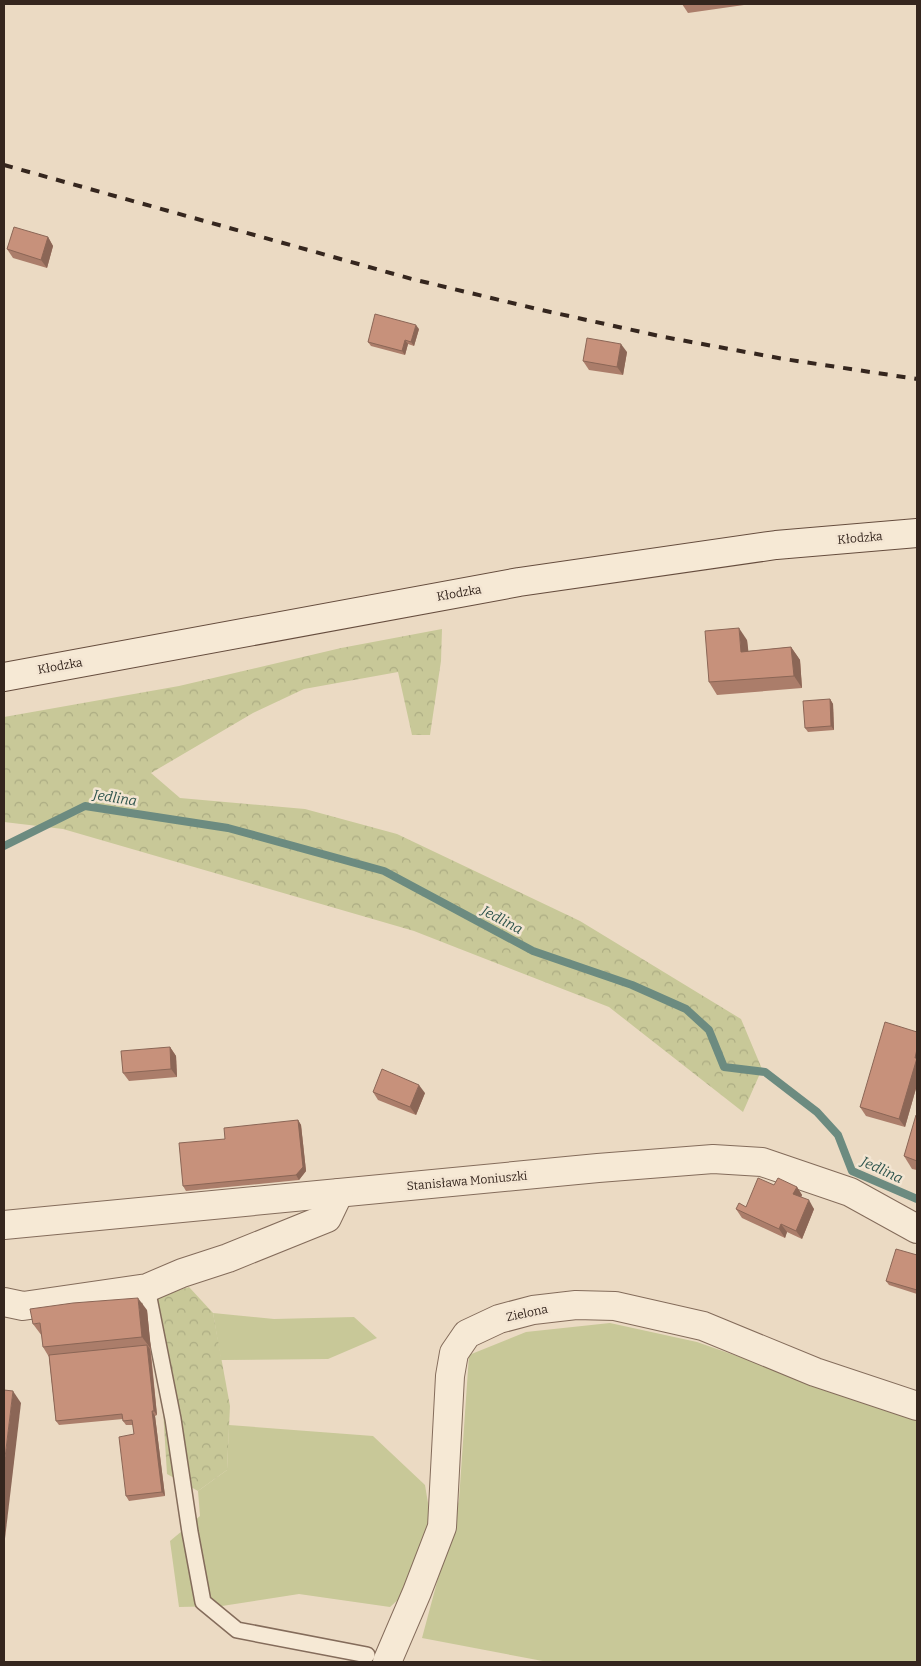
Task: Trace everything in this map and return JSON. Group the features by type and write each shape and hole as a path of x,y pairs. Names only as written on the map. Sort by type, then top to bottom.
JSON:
{"street":[{"name":"Kłodzka","path":"4,676 519,582 776,545 917,533"},
{"name":"Stanisława Moniuszki","path":"4,1226 713,1159 762,1162 850,1192 917,1229"},
{"path":"4,1302 23,1306 147,1288 182,1273 237,1255 326,1218 339,1193"},
{"name":"Zielona","path":"381,1659 418,1592 442,1528 450,1376 454,1353 467,1334 499,1319 533,1310 576,1305 615,1306 703,1326 815,1372 917,1406"}],"lane":[{"path":"147,1288 173,1419 190,1532 203,1602 237,1630 381,1659"}],"green space":[{"path":"442,629 441,661 430,735 412,735 398,672 304,689 253,713 151,773 180,798 305,809 397,834 580,921 741,1019 762,1069 743,1112 609,1007 414,931 63,829 4,822 4,717 179,686 341,648"},
{"path":"189,1287 213,1313 230,1406 227,1470 198,1491 167,1474 156,1297"},
{"path":"213,1313 274,1319 354,1317 377,1338 328,1359 221,1360"},
{"path":"610,1323 697,1342 917,1419 917,1662 548,1662 422,1638 459,1500 469,1355 526,1332"},
{"path":"229,1425 373,1436 425,1485 433,1533 421,1579 390,1607 299,1594 222,1606 179,1607 170,1541 200,1516 198,1491 227,1470"}],"building":[{"path":"14,227 48,237 41,260 7,249"},
{"path":"375,314 416,325 411,342 405,340 402,351 368,342"},
{"path":"587,338 621,344 617,367 583,361"},
{"path":"739,628 741,652 791,647 794,676 709,682 705,631"},
{"path":"830,699 831,726 805,728 803,701"},
{"path":"885,1022 917,1032 915,1058 917,1058 899,1119 860,1107"},
{"path":"170,1047 171,1069 123,1073 121,1051"},
{"path":"382,1069 419,1085 410,1107 373,1092"},
{"path":"917,1115 917,1161 904,1156"},
{"path":"298,1120 303,1167 296,1175 183,1186 179,1143 225,1139 224,1128"},
{"path":"758,1178 774,1185 778,1178 797,1187 793,1194 809,1200 796,1231 781,1224 779,1229 736,1209 739,1203 746,1207"},
{"path":"896,1249 917,1255 917,1290 886,1281"},
{"path":"138,1298 142,1337 43,1347 40,1323 33,1324 30,1309 73,1303"},
{"path":"147,1345 154,1411 152,1411 162,1492 126,1496 119,1437 134,1434 132,1420 123,1421 122,1414 56,1421 49,1355"},
{"path":"4,1390 13,1391 4,1466"}],"waterway":[{"name":"Jedlina","path":"4,846 85,806 228,828 384,871 533,951 632,985 686,1009 709,1030 724,1067 765,1072 817,1112 838,1135 852,1171 917,1199"}],"railway":[{"path":"4,165 412,279 537,309 664,337 784,359 917,379"}]}
